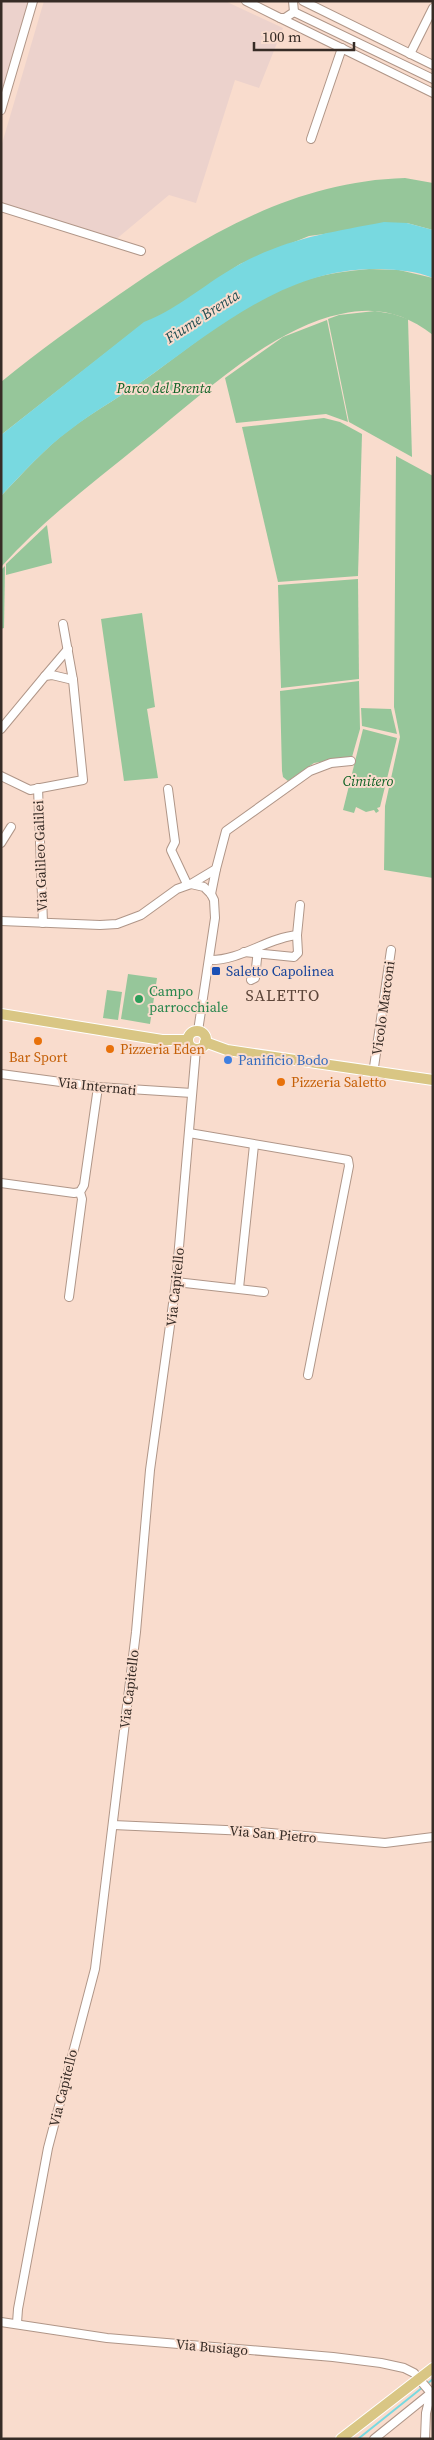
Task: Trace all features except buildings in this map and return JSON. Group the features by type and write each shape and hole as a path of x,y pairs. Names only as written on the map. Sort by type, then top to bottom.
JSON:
{"main road":[{"path":"1,1014 162,1040 188,1040"},
{"path":"198,1031 203,1034 205,1042 203,1046 196,1049 191,1047 188,1040 191,1033 198,1031"},
{"path":"205,1042 227,1050 433,1080"},
{"path":"341,2439 421,2380 433,2368"}],"street":[{"path":"1,110 33,1"},
{"path":"246,1 433,92"},
{"path":"280,18 290,16 294,12 294,1"},
{"path":"303,1 433,65"},
{"path":"410,54 433,8"},
{"path":"294,12 433,79"},
{"path":"311,139 342,48"},
{"path":"1,206 141,251"},
{"path":"1,776 30,790 83,780 73,680 63,624"},
{"path":"1,729 68,649"},
{"path":"45,676 52,674 73,680"},
{"path":"211,894 226,831 310,771 332,763 351,761"},
{"name":"Via Galileo Galilei","path":"38,788 43,923"},
{"path":"168,789 175,842 171,850 189,884"},
{"path":"1,843 11,827"},
{"path":"1,921 117,924 141,915 177,889 216,869"},
{"path":"189,884 204,887 211,894 216,910 198,1031"},
{"path":"258,950 294,957 298,953 299,938 297,935 300,904"},
{"path":"209,960 258,950 297,935"},
{"path":"251,980 255,978 258,950"},
{"name":"Vicolo Marconi","path":"374,1067 391,950"},
{"name":"Via Capitello","path":"17,2323 48,2148 95,1968 136,1632 151,1461 176,1282 196,1049"},
{"name":"Via Internati","path":"1,1074 98,1087 192,1093"},
{"path":"69,1297 82,1198 80,1192 84,1185 98,1087"},
{"path":"189,1133 348,1160 349,1166 308,1375"},
{"path":"240,1288 254,1144"},
{"path":"1,1183 74,1193 80,1192"},
{"path":"176,1282 264,1292"},
{"name":"Via San Pietro","path":"113,1825 248,1831 385,1843 433,1837"},
{"name":"Via Busiago","path":"1,2322 106,2338 333,2357 381,2363 404,2368 421,2380"},
{"path":"421,2380 430,2391 426,2413 425,2439"},
{"path":"374,2439 430,2391"}],"shaded area":[{"path":"1,1 31,1 1,96"},
{"path":"44,1 225,1 283,28 259,88 235,80 196,203 169,195 114,241 1,204 1,147"}],"green space":[{"path":"405,178 433,183 433,230 407,223 309,236 240,264 165,314 144,323 1,435 1,382 102,306 183,252 253,215 289,201 326,189 365,181"},
{"name":"Parco del Brenta","path":"369,269 399,270 433,278 433,335 411,321 390,313 378,311 341,314 315,322 288,334 262,349 211,386 69,502 34,533 1,567 1,496 60,437 144,380 228,319 267,296 288,286 316,277"},
{"path":"375,311 408,319 412,457 349,422 328,319 339,315"},
{"path":"327,320 348,422 326,414 236,423 225,378 283,337"},
{"path":"324,418 340,422 362,434 358,576 278,582 242,427"},
{"path":"396,456 433,476 433,878 384,870 385,806 400,737 394,707"},
{"path":"47,525 52,563 6,575 6,564"},
{"path":"5,566 4,628 1,629 1,570"},
{"path":"358,579 359,679 281,688 278,585"},
{"path":"142,613 155,707 147,709 158,778 124,781 101,619"},
{"path":"359,681 360,729 352,757 314,763 288,781 283,777 282,771 280,691"},
{"path":"361,708 391,709 397,734 362,726"},
{"name":"Cimitero","path":"363,729 397,738 380,807 377,808 379,811 376,813 374,810 366,812 356,807 354,813 343,810"},
{"name":"Campo parrocchiale","path":"128,974 157,978 150,1024 121,1019"},
{"path":"107,990 122,992 118,1020 103,1018"}],"water":[{"name":"Fiume Brenta","path":"384,222 407,223 433,230 433,278 414,272 394,270 348,271 318,277 288,288 260,302 232,318 60,437 1,496 1,435 144,322 182,302 230,270 259,254 311,237"}],"waterway":[{"path":"427,2384 433,2379"},
{"path":"358,2439 423,2387"}],"place":[{"name":"Saletto Capolinea","path":"216,971"},
{"name":"Campo parrocchiale","path":"139,999"},
{"name":"Bar Sport","path":"38,1041"},
{"name":"Pizzeria Eden","path":"110,1049"},
{"name":"Panificio Bodo","path":"228,1060"},
{"name":"Pizzeria Saletto","path":"281,1082"}],"district":[{"name":"SALETTO","path":"283,995"}]}
